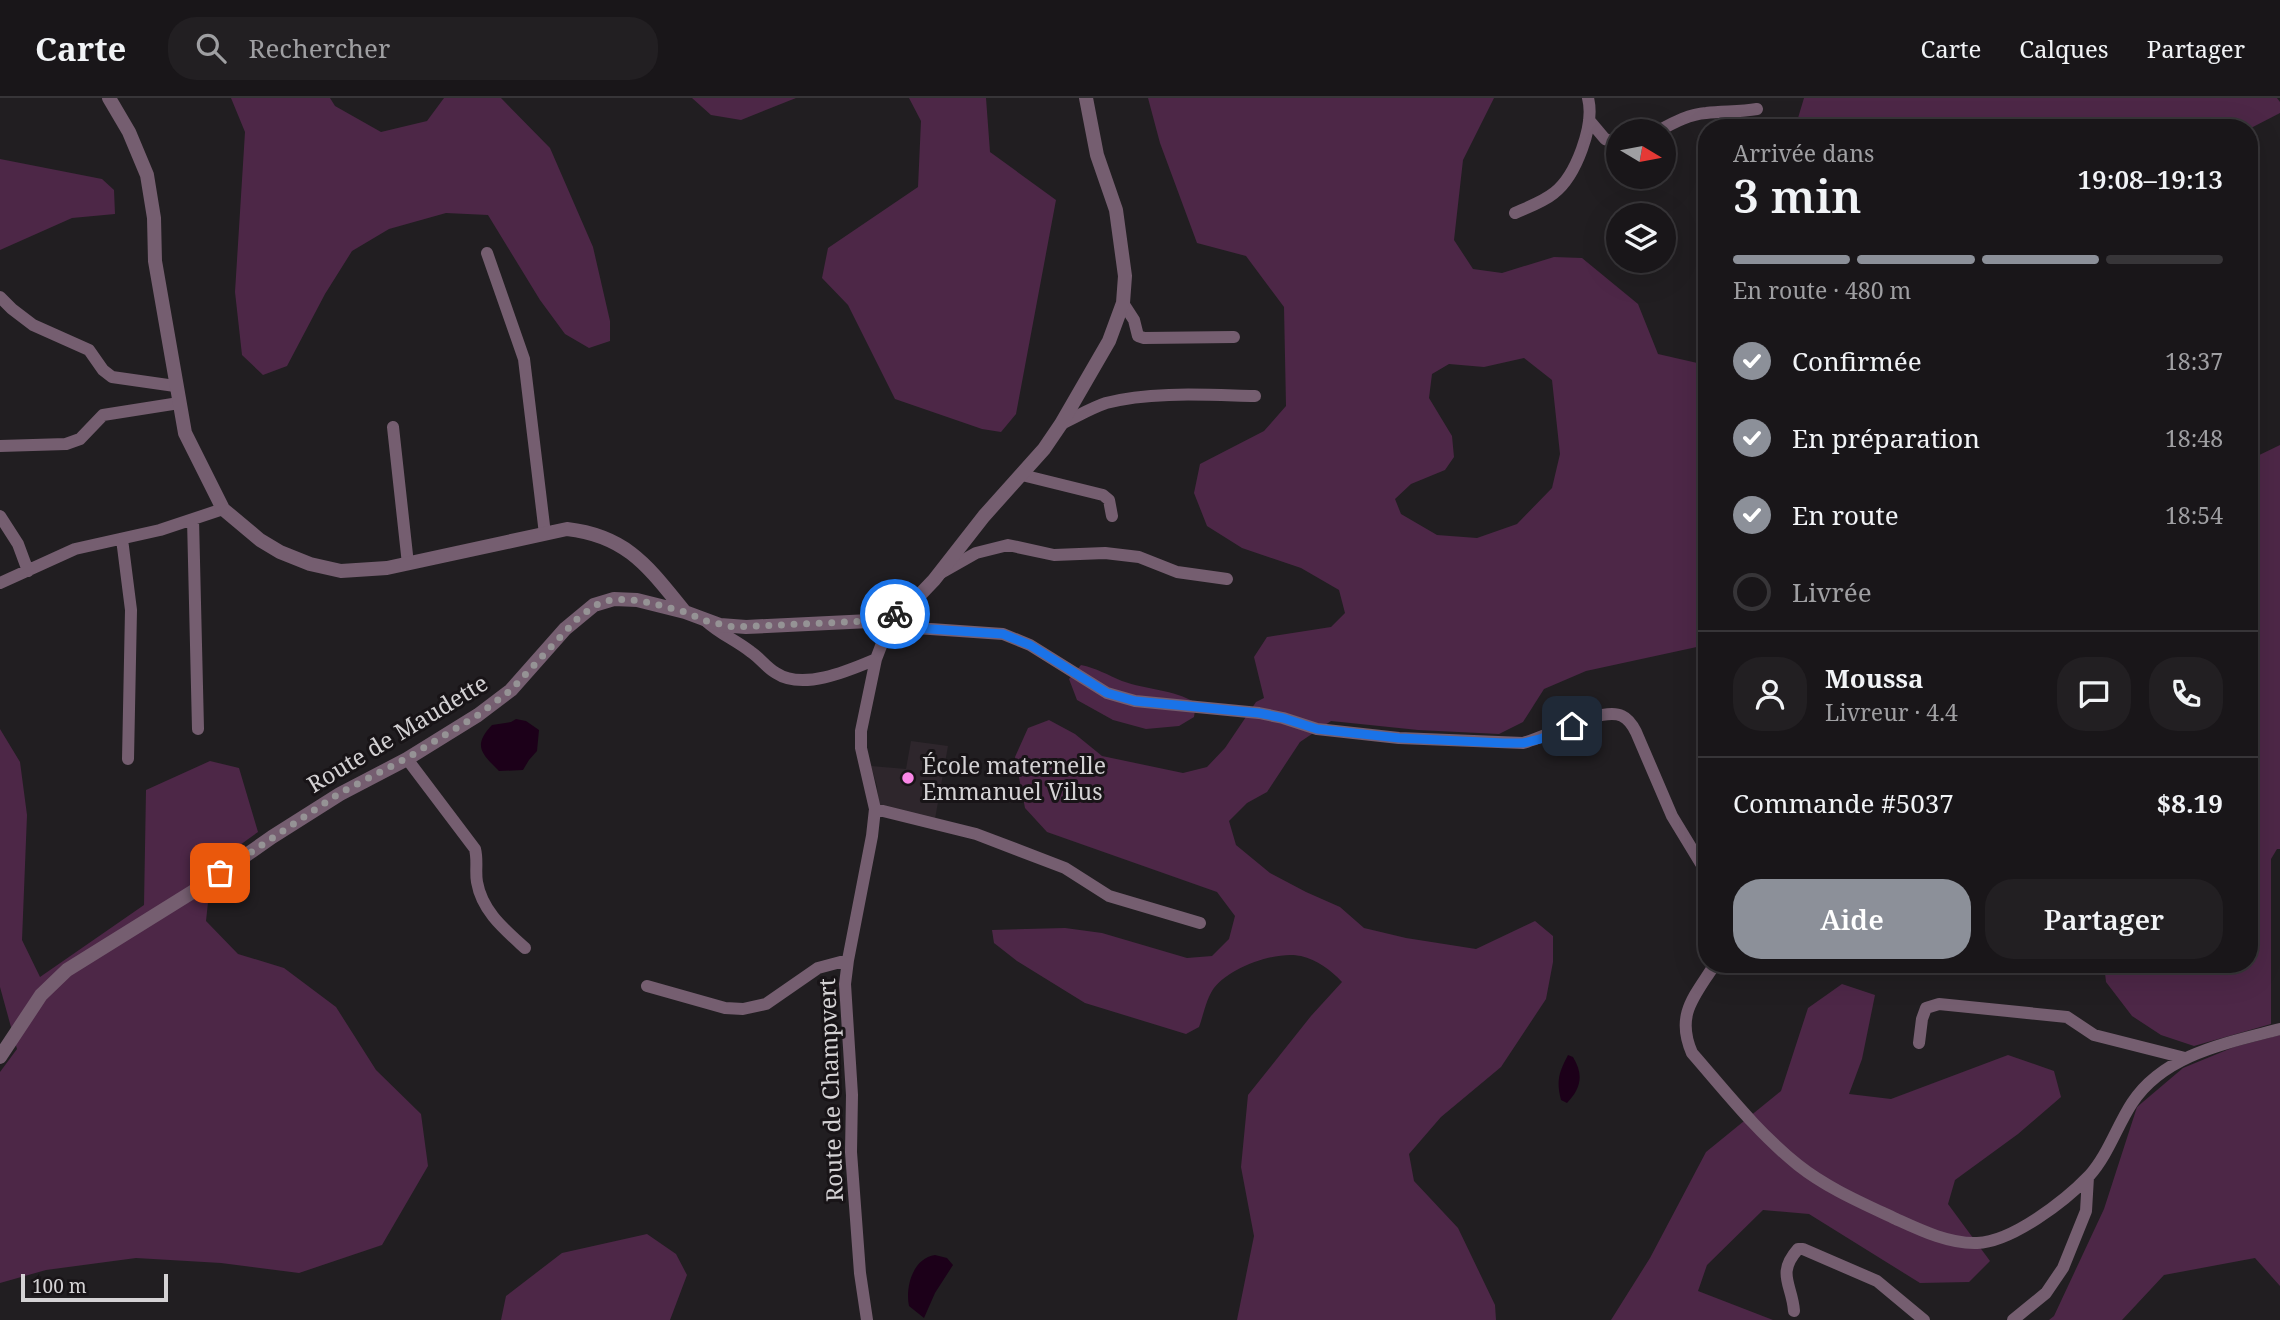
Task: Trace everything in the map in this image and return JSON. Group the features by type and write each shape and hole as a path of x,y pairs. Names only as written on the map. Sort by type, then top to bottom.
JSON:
{"street":[{"path":"109,98 129,132 148,176 154,218 155,261 175,386 189,445 223,509 260,540 310,564 341,571 387,568 567,529 604,536 623,546 645,565 685,612"},
{"name":"Route de Maudette","path":"0,1057 12,1043 41,995 67,970 202,886 340,793 407,758 478,715 511,690 565,629 594,606 605,601 627,599 685,612 720,625 746,627 870,621 895,614 912,603 1022,475 1061,424 1109,341 1123,303 1125,276 1116,210 1097,155 1086,98"},
{"path":"1515,213 1548,197 1565,182 1579,156 1589,120 1588,98"},
{"path":"1676,123 1704,113 1739,113 1757,109"},
{"path":"1589,120 1606,139"},
{"path":"487,253 524,359 545,534"},
{"path":"0,297 33,324 89,350 103,370 112,377 175,386"},
{"path":"1123,303 1134,320 1138,336 1143,338 1234,337"},
{"path":"1061,424 1105,404 1119,401 1167,396 1255,396"},
{"path":"0,446 66,444 80,439 103,415 179,403"},
{"path":"393,427 408,564"},
{"path":"1022,475 1103,495 1109,500 1111,516"},
{"path":"0,583 75,549 160,530 223,509"},
{"path":"0,516 18,544 28,571"},
{"path":"192,519 198,729"},
{"path":"122,539 131,610 128,758"},
{"path":"939,574 976,554 1008,545 1054,555 1105,553 1139,557 1177,572 1227,579"},
{"path":"895,614 916,628 1003,634 1030,645 1107,693 1135,701 1259,713 1317,729 1399,738 1523,743 1540,739 1594,716 1611,713 1622,715 1636,732 1672,816 1698,859"},
{"name":"Route de Champvert","path":"867,1320 860,1273 851,1152 852,1095 845,984 875,808 861,748 862,731 876,659 895,614"},
{"path":"706,621 720,634 751,652 775,673 784,677 801,680 821,678 848,671 876,659"},
{"path":"407,758 475,849 478,861 476,875 485,907 504,930 525,948"},
{"path":"875,808 976,834 1065,868 1109,896 1200,923"},
{"path":"646,986 725,1008 743,1009 766,1003 818,968 848,960"},
{"path":"1709,973 1692,997 1686,1015 1686,1039 1692,1053 1762,1132 1799,1166 1830,1187 1915,1228 1946,1238 1976,1243 2001,1238 2034,1222 2088,1177 2101,1160 2131,1104 2144,1086 2162,1071 2185,1058 2280,1028"},
{"path":"1919,1043 1926,1008 1940,1004 2067,1017 2094,1035 2185,1058"},
{"path":"2012,1319 2046,1293 2063,1268 2086,1211 2088,1177"},
{"path":"1794,1311 1785,1271 1788,1260 1798,1249 1802,1249 1877,1281 1924,1320"}],"shaded area":[{"path":"231,98 330,98 335,106 381,132 427,121 444,98 501,98 550,148 593,247 610,321 610,341 589,348 565,334 540,300 488,215 446,213 389,229 352,251 325,294 287,366 263,375 242,355 235,292 245,132"},
{"path":"692,98 796,98 741,120 711,115"},
{"path":"909,98 986,98 990,152 1056,200 1016,414 1001,432 982,429 895,399 848,305 822,278 828,248 918,187 921,121"},
{"path":"1148,98 1494,98 1463,160 1454,240 1473,269 1502,273 1554,257 1582,258 1638,304 1658,354 1698,363 1698,647 1586,671 1544,689 1523,722 1499,734 1418,730 1331,721 1300,742 1267,792 1247,803 1229,821 1236,845 1270,873 1340,907 1364,928 1476,949 1535,921 1553,936 1553,962 1546,999 1501,1067 1441,1117 1409,1154 1414,1181 1458,1228 1495,1305 1496,1320 1237,1320 1254,1236 1241,1167 1248,1095 1342,982 1328,970 1307,958 1291,955 1252,963 1228,975 1219,983 1210,995 1199,1027 1186,1034 1085,1003 1017,961 994,943 992,930 1065,928 1102,933 1187,958 1212,956 1229,939 1235,916 1217,892 1047,832 1025,808 1015,757 1028,728 1049,720 1075,734 1102,756 1183,773 1207,767 1225,748 1256,702 1264,698 1254,657 1267,637 1331,627 1345,613 1339,590 1301,568 1242,548 1207,526 1194,493 1200,464 1264,431 1286,406 1284,307 1246,256 1197,243 1160,143","holes":["1524,358 1552,380 1560,454 1552,488 1517,524 1477,538 1437,535 1401,514 1395,499 1411,484 1445,470 1454,457 1452,436 1429,398 1432,374 1449,364 1484,367"]},
{"path":"1804,98 2277,98 2280,102 2280,113 2258,124 2258,119 1798,119"},
{"path":"0,159 102,179 114,190 115,214 72,218 0,250"},
{"path":"2280,445 2280,849 2277,849 2271,859 2271,1024 2194,1046 2161,1035 2132,1016 2106,982 2105,973 2258,973 2258,456"},
{"path":"1081,665 1122,681 1187,698 1196,703 1194,717 1179,726 1146,729 1113,720 1077,700 1069,679"},
{"path":"516,719 526,721 539,730 537,751 523,770 499,771 484,755 482,739 492,725"},
{"path":"0,729 20,762 27,815 22,940 40,977 144,905 146,790 210,761 239,768 258,832 212,865 206,921 238,954 284,968 336,1007 376,1070 421,1114 428,1166 382,1245 299,1273 221,1263 136,1258 46,1270 0,1283 0,1072 17,1049 0,987"},
{"name":"École maternelle Emmanuel Vilus","path":"911,741 948,746 935,819 879,805 871,766 906,769"},
{"path":"1842,984 1875,995 1862,1059 1849,1094 1891,1099 2008,1055 2054,1071 2061,1097 2018,1134 1955,1180 1948,1204 1990,1261 1969,1282 1920,1283 1809,1214 1763,1210 1707,1265 1698,1291 1773,1320 1611,1320 1650,1258 1706,1152 1781,1091 1808,1008"},
{"path":"2280,1035 2280,1286 2255,1258 2164,1275 2122,1320 2049,1320 2054,1316 2104,1209 2137,1107 2183,1068 2234,1047"},
{"path":"1568,1055 1573,1057 1580,1076 1578,1087 1567,1103 1561,1100 1559,1082"},
{"path":"647,1234 676,1254 687,1275 670,1320 501,1320 506,1296 562,1253"},
{"path":"935,1255 947,1258 953,1265 935,1293 924,1318 909,1306 908,1290 916,1267 927,1257"}],"way so far":[{"path":"220,873 340,793 407,758 478,715 511,690 565,629 594,606 605,601 627,599 651,603 733,627 870,621 895,614"}],"place":[{"name":"École maternelle Emmanuel Vilus","path":"908,778"}],"route":[{"path":"895,614 916,628 1003,634 1030,645 1107,693 1135,701 1259,713 1317,729 1399,738 1523,743 1572,726"}]}
